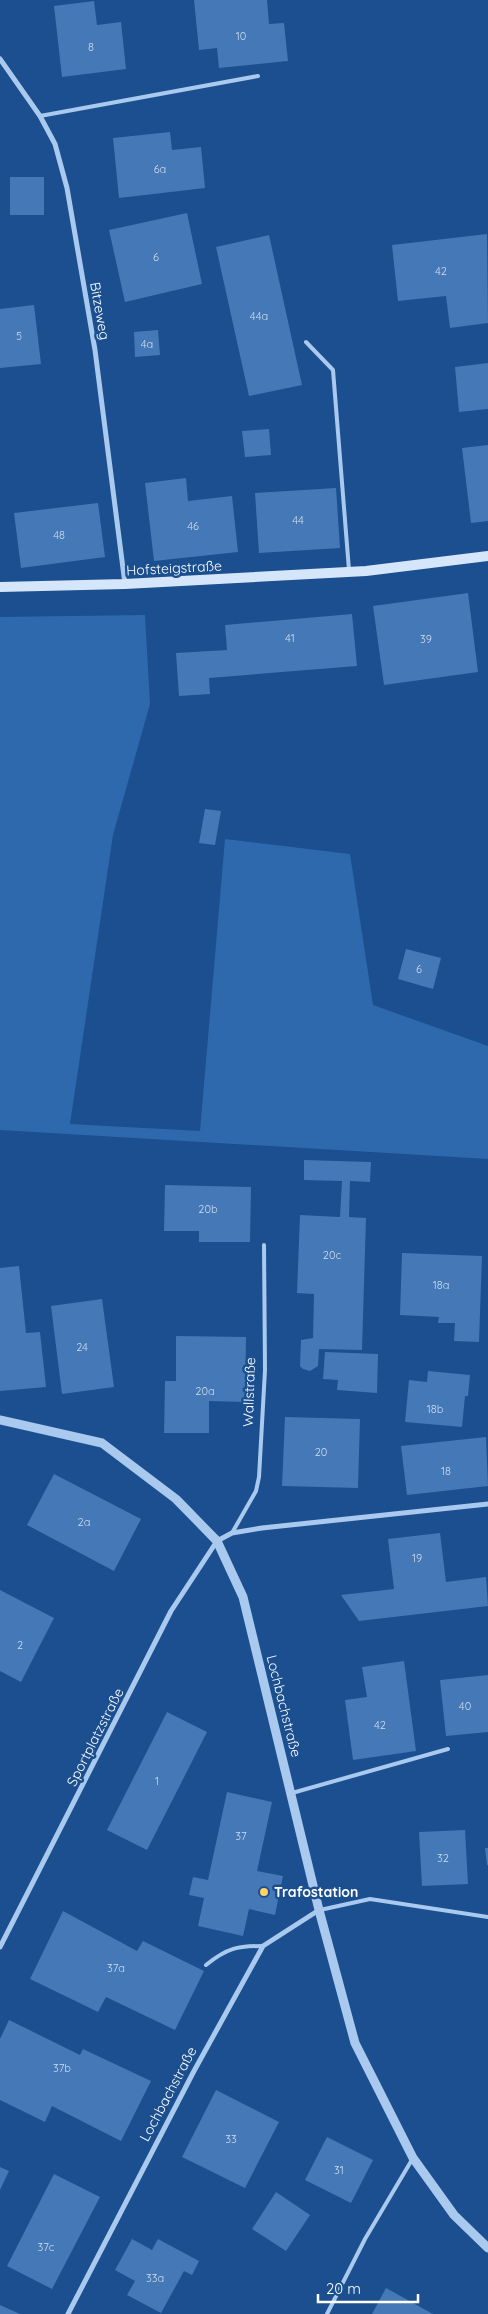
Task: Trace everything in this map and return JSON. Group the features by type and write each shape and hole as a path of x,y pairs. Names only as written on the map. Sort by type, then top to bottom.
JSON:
{"main road":[{"name":"Hofsteigstraße","path":"0,586 125,584 350,572 488,556"}],"street":[{"name":"Bitzeweg","path":"0,59 40,116 55,144 67,188 95,350 125,584"},
{"path":"0,1420 102,1443 176,1499 217,1541 232,1533 358,1517 488,1504"},
{"name":"Lochbachstraße","path":"217,1541 243,1597 319,1910 355,2043 414,2158 454,2214 488,2248"},
{"name":"Sportplatzstraße","path":"0,1947 170,1612 217,1541"},
{"name":"Lochbachstraße","path":"68,2314 194,2072 263,1946 319,1910"}],"lane":[{"path":"40,116 258,76"},
{"path":"306,342 333,370 350,572"},
{"name":"Wallstraße","path":"232,1533 256,1491 259,1477 265,1370 264,1245"},
{"path":"292,1794 448,1748"},
{"name":"Lochbachstraße","path":"319,1910 370,1899 488,1917"},
{"path":"206,1965 223,1952 241,1946 263,1946"},
{"path":"327,2314 365,2239 414,2158"}],"shaded area":[{"path":"145,615 150,704 113,835 70,1124 200,1131 225,839 350,854 373,1005 488,1046 488,1159 0,1130 0,617"}],"building":[{"path":"194,0 267,0 269,24 284,23 288,61 219,68 217,48 199,50"},
{"path":"94,1 97,25 121,22 126,69 62,77 54,6"},
{"path":"170,132 172,150 201,147 205,188 119,198 113,138"},
{"path":"10,177 44,177 44,215 10,215"},
{"path":"187,213 202,284 125,302 109,230"},
{"path":"487,234 488,323 450,328 446,296 398,301 392,245"},
{"path":"269,235 302,385 249,396 216,247"},
{"path":"34,305 41,364 0,368 0,309"},
{"path":"158,330 160,355 135,357 134,332"},
{"path":"488,363 488,409 459,412 455,367"},
{"path":"269,429 271,455 245,457 242,431"},
{"path":"488,445 488,521 471,523 462,448"},
{"path":"186,478 188,501 232,496 238,552 154,561 145,483"},
{"path":"336,488 340,548 259,553 255,493"},
{"path":"98,503 105,557 21,568 14,513"},
{"path":"468,593 478,672 384,685 373,606"},
{"path":"352,614 357,666 209,678 210,694 179,696 176,653 227,650 225,625"},
{"path":"205,809 221,811 215,845 199,843"},
{"path":"406,949 441,958 433,989 398,979"},
{"path":"304,1160 371,1162 370,1182 350,1181 349,1217 366,1218 362,1350 319,1349 318,1366 310,1371 300,1366 301,1340 313,1338 314,1294 297,1293 300,1215 340,1217 342,1181 304,1180"},
{"path":"165,1185 251,1187 250,1242 199,1242 199,1231 164,1231"},
{"path":"402,1253 482,1256 479,1342 454,1341 455,1323 438,1323 439,1317 400,1315"},
{"path":"19,1266 26,1333 40,1332 46,1387 0,1391 0,1268"},
{"path":"102,1299 114,1387 62,1394 51,1306"},
{"path":"176,1336 246,1337 245,1402 209,1401 209,1433 164,1433 165,1381 176,1381"},
{"path":"325,1352 378,1354 377,1393 337,1390 338,1380 323,1379"},
{"path":"428,1371 470,1375 468,1396 465,1396 462,1427 405,1422 409,1380 427,1382"},
{"path":"285,1417 360,1419 358,1488 282,1486"},
{"path":"486,1437 488,1486 407,1495 401,1446"},
{"path":"54,1474 141,1519 114,1571 27,1525"},
{"path":"440,1533 446,1582 486,1577 488,1606 359,1621 341,1595 394,1589 388,1539"},
{"path":"0,1590 54,1618 21,1682 0,1671"},
{"path":"404,1661 416,1751 353,1760 345,1700 367,1697 362,1667"},
{"path":"488,1675 488,1732 446,1736 440,1680"},
{"path":"167,1712 207,1732 147,1850 107,1830"},
{"path":"227,1792 272,1802 257,1871 283,1876 275,1915 249,1909 243,1936 198,1926 204,1898 189,1895 193,1877 208,1880"},
{"path":"465,1830 468,1884 422,1886 419,1832"},
{"path":"485,1848 488,1848 488,1865 487,1865"},
{"path":"63,1911 137,1951 143,1941 204,1971 175,2030 106,1997 98,2012 30,1979"},
{"path":"9,2020 80,2055 83,2049 151,2081 121,2141 52,2106 45,2122 0,2100 0,2039"},
{"path":"216,2090 279,2122 245,2188 182,2157"},
{"path":"327,2137 373,2160 351,2203 305,2180"},
{"path":"0,2167 9,2171 0,2190"},
{"path":"54,2174 100,2197 52,2289 7,2266"},
{"path":"276,2192 310,2215 286,2251 252,2229"},
{"path":"132,2239 152,2250 158,2239 199,2261 192,2275 184,2271 161,2313 127,2295 135,2281 115,2270"},
{"path":"386,2288 433,2314 372,2314"},
{"path":"0,2305 20,2314 0,2314"}],"place":[{"name":"Trafostation","path":"264,1892"}]}
